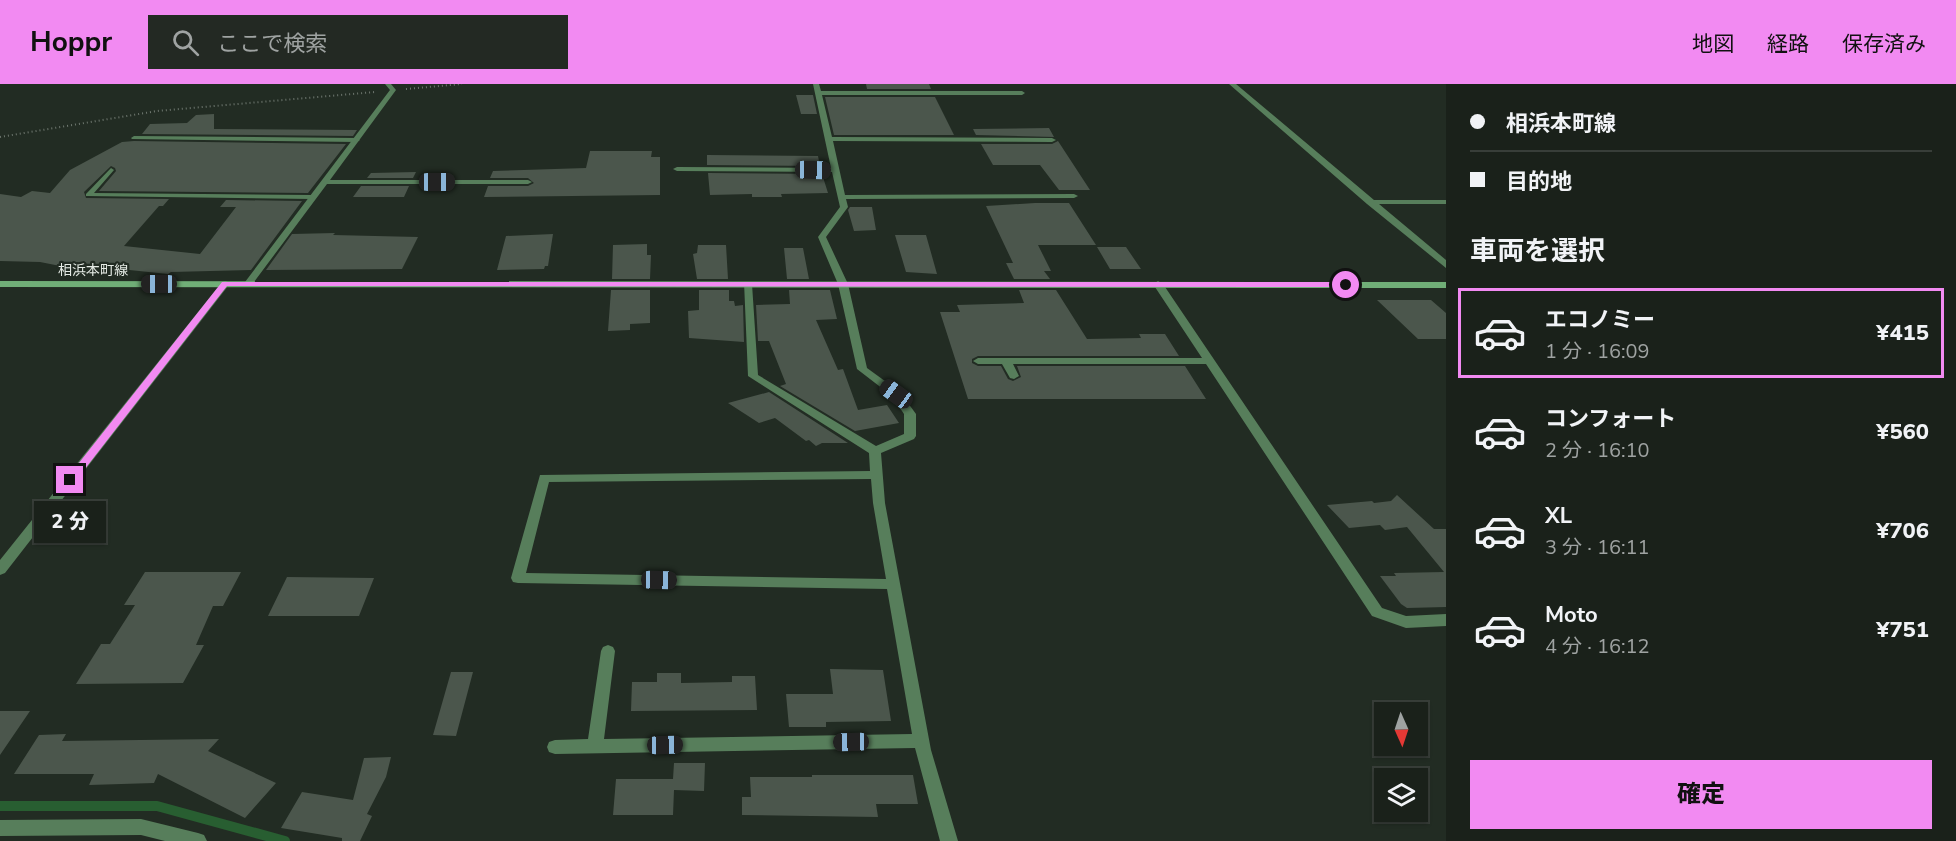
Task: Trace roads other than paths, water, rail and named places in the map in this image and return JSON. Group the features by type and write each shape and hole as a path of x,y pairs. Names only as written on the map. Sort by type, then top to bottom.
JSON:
{"main road":[{"name":"相浜本町線","path":"0,284 1446,285"}],"street":[{"path":"816,84 844,207 822,237 843,284 862,369 896,394 910,414 910,436 875,451"},
{"path":"1232,84 1446,265"},
{"path":"248,284 357,140 391,87"},
{"path":"818,93 1022,93"},
{"path":"828,139 1052,140"},
{"path":"677,169 835,171"},
{"path":"324,182 528,182"},
{"path":"842,197 1074,196"},
{"path":"1370,202 1446,202"},
{"path":"0,570 225,284"},
{"path":"747,284 753,376 875,451"},
{"path":"1158,284 1377,612 1406,622 1446,620"},
{"path":"978,361 1209,361"},
{"path":"1006,361 1014,376"},
{"path":"875,451 879,503 921,741 949,841"},
{"path":"877,475 544,478 518,578 893,584"},
{"path":"595,746 608,651"},
{"path":"555,747 921,741"},
{"path":"0,828 141,827 198,841"}],"lane":[{"path":"134,138 357,140"},
{"path":"111,170 88,195 312,197"}],"waterway":[{"path":"0,806 157,806 285,841"}]}
